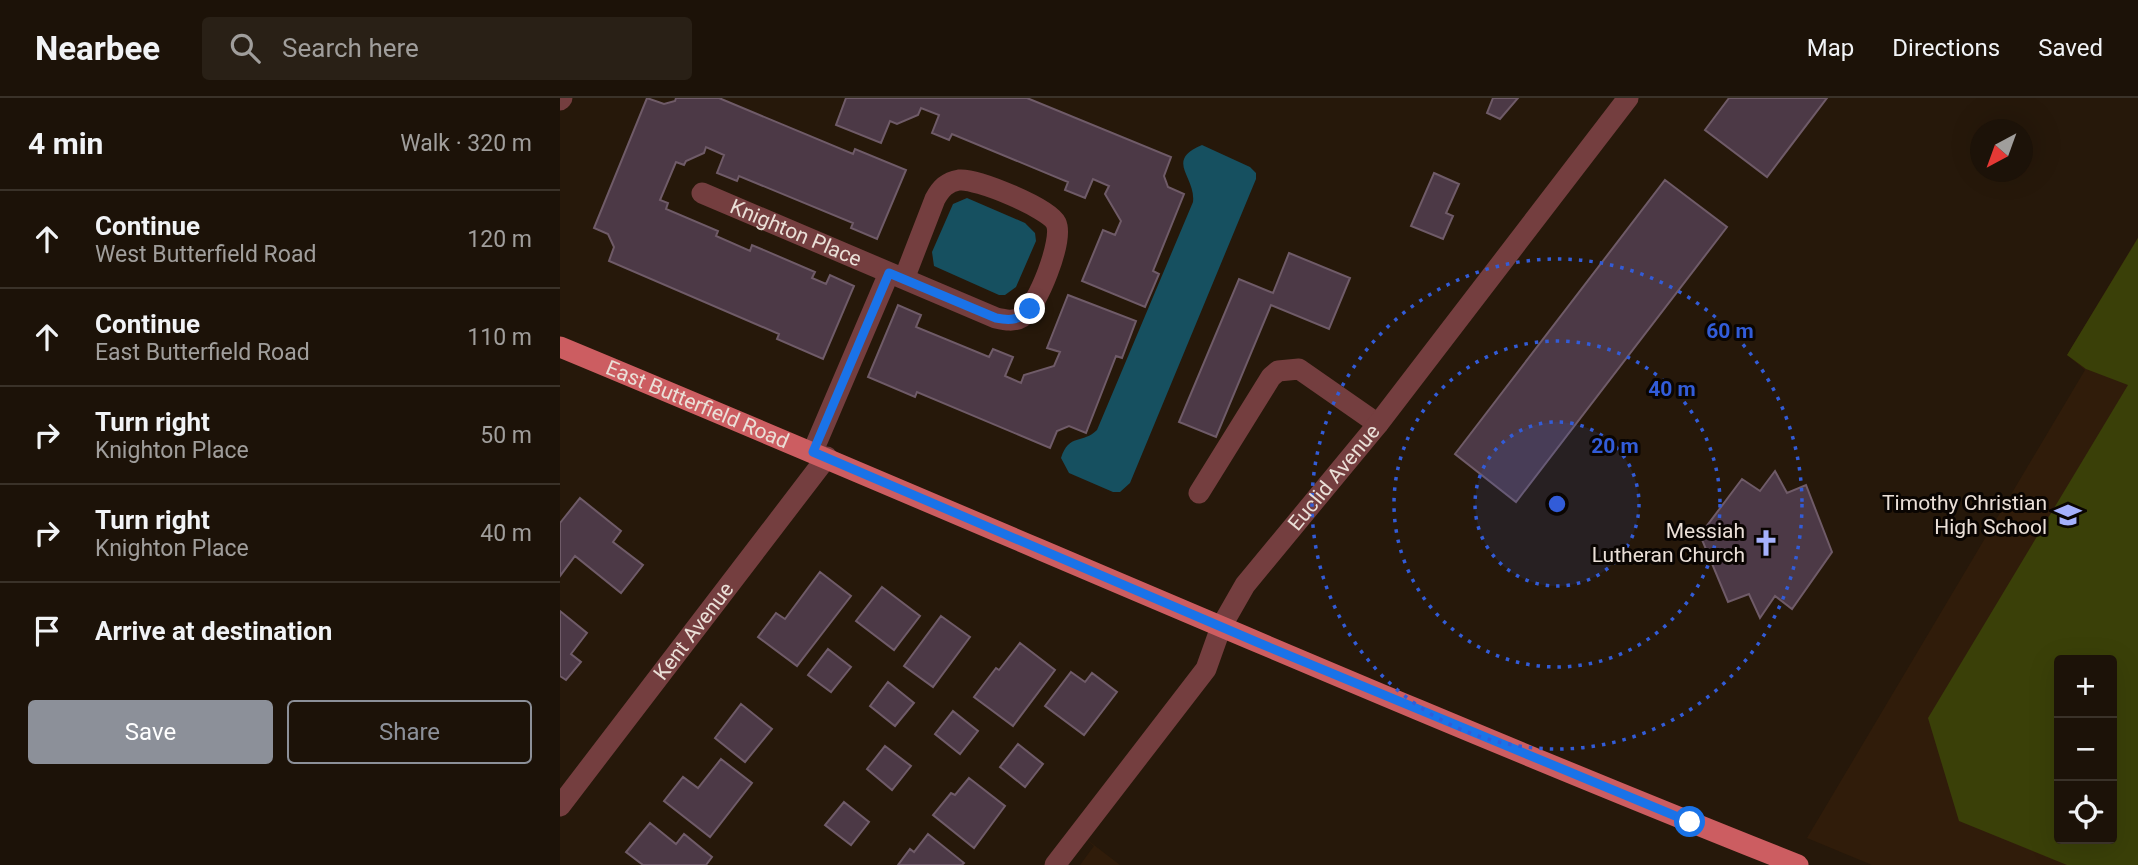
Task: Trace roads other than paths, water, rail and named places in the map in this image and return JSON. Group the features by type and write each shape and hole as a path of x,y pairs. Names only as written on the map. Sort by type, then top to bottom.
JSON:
{"main road":[{"name":"East Butterfield Road","path":"560,347 820,454 1221,627 1637,801 1798,865"}],"street":[{"name":"Euclid Avenue","path":"1055,865 1206,669 1221,627 1245,585 1378,424 1628,98"},
{"name":"Knighton Place","path":"702,194 897,276 996,318 1009,321 1021,318 1030,309 1056,249 1059,235 1056,221 1044,210 976,182 963,179 950,182 940,189 897,276 820,454"},
{"path":"1199,493 1271,377 1278,371 1299,369 1378,424"},
{"name":"Kent Avenue","path":"560,806 820,454"}],"water":[{"path":"1202,145 1250,167 1256,173 1256,179 1130,483 1120,492 1113,492 1069,473 1061,458 1068,445 1097,430 1193,202 1193,193 1184,170 1185,157"},
{"path":"967,198 1025,223 1035,233 1036,241 1016,287 1005,295 999,295 934,266 932,252 953,204"}],"place":[{"name":"Timothy Christian High School","path":"2068,515"},
{"name":"Messiah Lutheran Church","path":"1766,543"}]}
